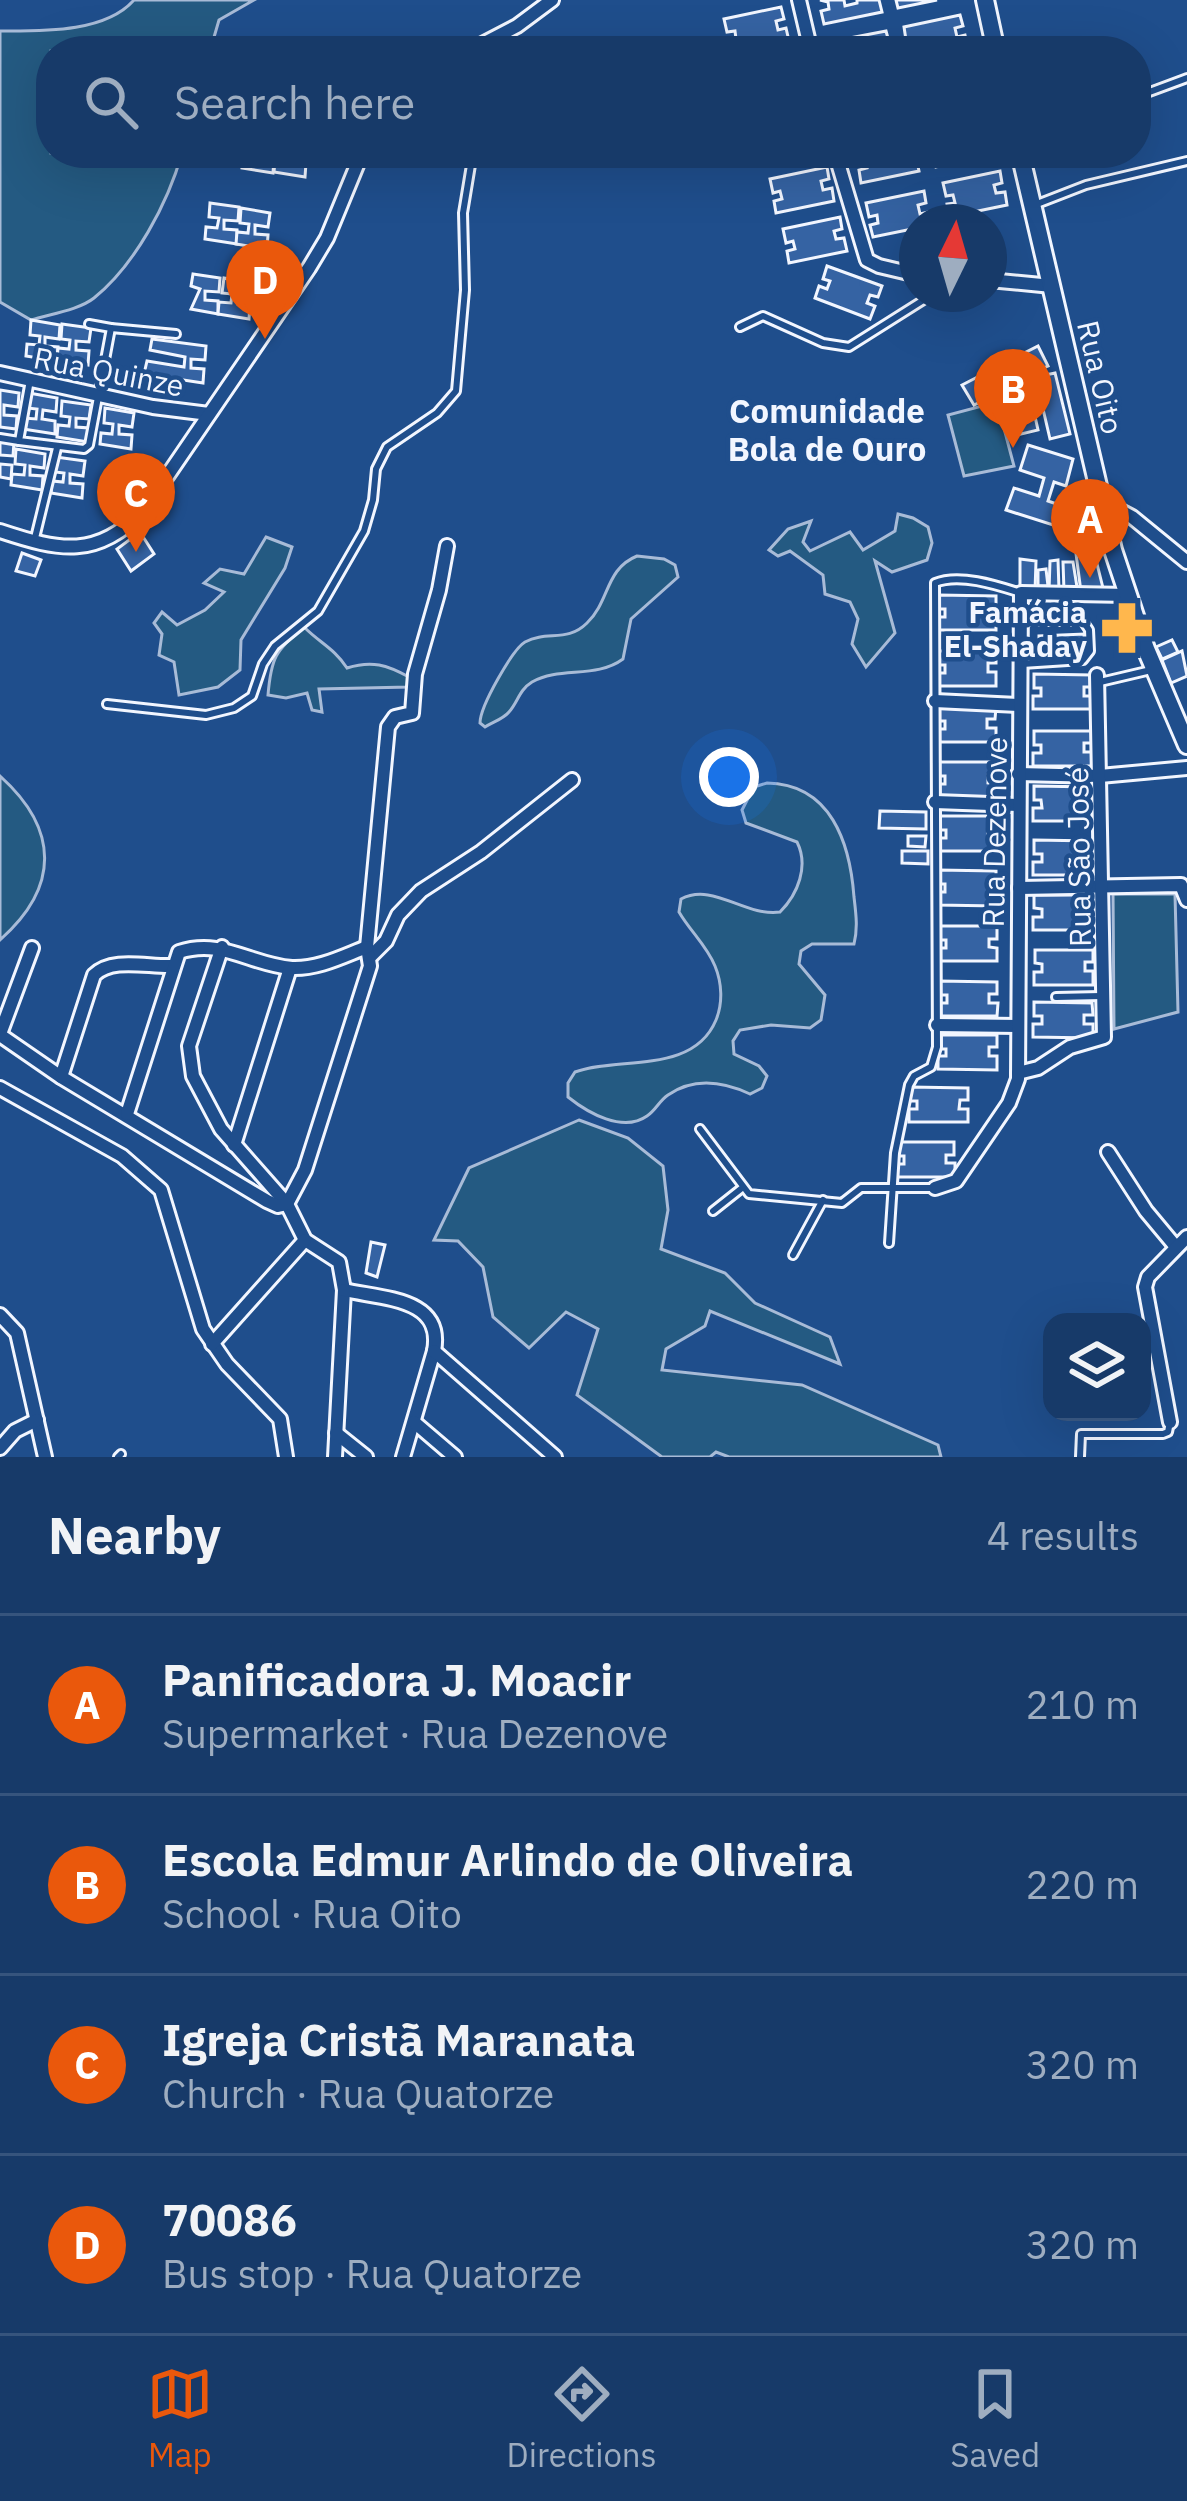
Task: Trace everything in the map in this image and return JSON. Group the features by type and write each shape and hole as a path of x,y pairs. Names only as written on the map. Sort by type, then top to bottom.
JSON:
{"street":[{"path":"499,36 552,0"},
{"path":"800,0 808,36"},
{"path":"985,0 989,36"},
{"path":"0,531 74,548 92,545 130,525 309,268 356,168"},
{"path":"839,168 867,260 899,271"},
{"name":"Rua Oito","path":"1024,168 1128,596 1187,745"},
{"path":"1007,282 1052,286"},
{"name":"Rua Quinze","path":"0,373 209,414"},
{"path":"1102,501 1132,517 1187,562"},
{"path":"286,1205 305,1170 370,966 388,728 395,717 412,713 415,707 415,674 440,590 447,546"},
{"path":"1021,593 1128,596"},
{"name":"Rua Dezenove","path":"935,1188 956,1180 1013,1095 1018,1073 1021,593"},
{"name":"Rua São José","path":"1018,1073 1038,1068 1070,1047 1105,1037 1097,678"},
{"path":"935,701 1019,705"},
{"path":"1018,774 1100,776 1187,767"},
{"path":"127,1114 179,952 222,947 290,968 368,952 386,941 398,915 421,891 481,852 572,780"},
{"path":"935,802 1018,805"},
{"path":"1019,888 1181,885 1187,900"},
{"path":"222,947 188,1054 220,1129 286,1205 304,1240 338,1262 344,1290 335,1457"},
{"path":"32,948 0,1035 267,1201 286,1205"},
{"path":"61,1077 94,975 100,969 129,964 172,966"},
{"path":"234,1145 290,968"},
{"path":"937,1025 1018,1026"},
{"path":"0,1088 122,1156 152,1179 170,1212 200,1320 212,1344 280,1419 286,1457"},
{"path":"1108,1152 1146,1211 1182,1242 1148,1277 1145,1287 1169,1422"},
{"path":"212,1344 304,1240"},
{"path":"344,1290 428,1313 437,1334 403,1457"},
{"path":"0,1315 17,1333 45,1457"},
{"path":"434,1351 555,1457"},
{"path":"0,1448 15,1431 37,1420"},
{"path":"414,1422 455,1457"},
{"path":"336,1433 366,1457"}],"lane":[{"path":"1151,91 1187,78"},
{"path":"1034,206 1086,185 1187,161"},
{"path":"106,704 206,715 233,708 251,697 275,646 318,611 364,531 376,469 387,447 436,413 456,392 465,290 463,213 470,168"},
{"path":"740,327 763,316 823,343 849,347 904,312"},
{"path":"89,324 176,334"},
{"path":"0,438 79,450 89,445 111,328"},
{"path":"19,441 30,380"},
{"path":"34,542 56,448"},
{"path":"889,1243 892,1190 909,1085 914,1076 931,1067 937,1025 937,580 993,584 1021,593"},
{"path":"1022,621 1083,622 1089,630 1090,651 1083,660 1022,664"},
{"path":"1097,678 1155,669"},
{"path":"1056,997 1105,996"},
{"path":"700,1129 742,1188 754,1196 845,1202 861,1188 935,1188"},
{"path":"713,1211 742,1188"},
{"path":"793,1255 823,1200"},
{"path":"1080,1457 1081,1434 1163,1435 1169,1422"}],"shaded area":[{"path":"134,0 254,0 219,20 214,36 36,36 36,168 177,168 148,232 109,284 80,306 31,320 0,302 0,31 90,24 122,11"},
{"path":"997,402 1014,466 964,476 948,415"},
{"path":"898,514 928,527 932,543 927,560 892,572 875,561 895,633 866,667 852,644 858,619 850,602 825,594 823,575 790,551 778,556 769,550 788,529 811,521 803,542 810,551 850,532 863,550 895,531"},
{"path":"266,537 292,547 285,568 241,640 240,670 218,687 179,695 174,662 159,655 162,634 154,623 162,612 177,625 205,610 224,592 204,583 220,569 244,574"},
{"path":"637,556 664,559 675,565 678,577 631,619 623,659 601,669 543,677 524,689 507,714 485,727 480,723 491,692 520,647 587,623 613,577"},
{"path":"304,627 347,668 386,667 409,677 409,687 319,689 322,712 312,710 307,693 286,698 268,695 276,656"},
{"path":"0,776 33,817 45,858 34,899 0,940"},
{"path":"767,783 789,786 822,805 848,857 856,915 854,944 812,944 801,951 799,964 825,995 821,1020 810,1028 771,1025 740,1030 733,1041 734,1054 759,1066 767,1076 762,1088 750,1094 698,1083 668,1095 638,1121 617,1122 595,1115 568,1097 568,1083 575,1072 673,1056 705,1037 716,1020 721,1000 717,973 679,912 681,899 705,895 754,910 780,912 792,897 802,870 797,842 746,823 742,810 754,787"},
{"path":"1113,894 1175,894 1178,1012 1114,1029"},
{"path":"579,1120 628,1138 663,1166 668,1210 661,1249 725,1273 755,1303 830,1337 840,1364 710,1311 705,1326 666,1349 662,1370 802,1385 938,1445 941,1457 729,1457 716,1452 710,1457 662,1457 577,1395 598,1329 566,1312 529,1348 493,1317 483,1267 458,1241 434,1240 469,1168"}],"building":[{"path":"820,0 844,0 845,6 857,0 879,0 882,12 824,24 821,11 829,9 828,2"},
{"path":"896,0 937,0 898,8"},
{"path":"781,7 784,19 776,21 778,30 786,28 788,36 736,36 735,31 727,32 724,19"},
{"path":"960,15 963,26 955,28 957,36 905,36 904,27"},
{"path":"274,168 306,168 305,177 274,172"},
{"path":"827,168 829,179 821,181 823,190 832,188 834,201 776,213 774,201 782,199 780,191 773,193 770,179"},
{"path":"918,168 919,171 861,183 859,170"},
{"path":"1000,171 1002,183 994,185 996,193 1005,192 1007,204 947,204 955,203 953,195 946,196 943,183"},
{"path":"924,191 926,203 899,204 899,232 873,237 870,225 878,223 877,215 869,217 866,203"},
{"path":"210,203 239,207 238,221 224,220 224,229 237,230 237,244 205,239 206,227 217,228 219,218 209,217"},
{"path":"241,208 270,213 268,227 255,225 255,234 268,235 267,249 236,244 237,232 248,233 249,224 240,223"},
{"path":"840,217 842,229 834,231 836,239 844,238 847,251 789,263 787,251 795,249 793,241 786,243 783,229"},
{"path":"827,266 882,286 878,297 870,295 867,303 875,306 870,319 815,298 819,286 827,289 830,281 823,279"},
{"path":"193,274 220,278 219,292 205,291 205,300 218,301 218,314 191,309 200,289 191,286"},
{"path":"224,278 252,283 251,297 238,295 238,304 250,305 249,319 218,314 219,302 231,303 232,294 222,293"},
{"path":"31,320 60,325 59,339 45,337 45,346 58,347 57,361 26,356 27,344 39,345 40,336 30,335"},
{"path":"62,324 91,328 89,342 76,341 76,350 89,351 88,365 57,360 58,348 69,349 70,340 61,339"},
{"path":"152,339 206,346 205,360 191,359 191,368 204,369 203,383 144,374 147,361 184,367 185,357 150,350"},
{"path":"1038,346 1048,366 1023,377 1034,407 1042,405 1036,377 1055,373 1070,434 1050,439 1043,409 1034,412 1038,430 1017,435 1008,404 1025,398 1018,379 982,395 984,400 974,405 962,385"},
{"path":"0,390 19,393 18,407 4,405 4,415 17,416 16,429 0,427"},
{"path":"29,393 57,398 56,412 43,410 42,419 55,421 55,434 23,429 24,418 36,419 37,409 27,408"},
{"path":"62,401 91,405 89,419 76,418 76,427 89,428 88,442 57,437 58,425 69,426 70,417 61,416"},
{"path":"105,408 134,413 132,427 119,425 119,434 132,435 131,449 100,444 101,433 112,434 113,424 104,423"},
{"path":"0,440 14,442 13,456 0,455"},
{"path":"1028,445 1073,459 1066,486 1054,482 1048,501 1082,513 1075,532 1006,510 1014,488 1039,496 1044,478 1020,470"},
{"path":"16,449 45,454 44,468 30,466 30,475 43,476 42,490 11,485 12,474 24,475 25,465 15,464"},
{"path":"56,457 85,461 83,476 70,474 70,483 83,484 82,498 51,493 52,481 63,482 64,473 55,472"},
{"path":"0,464 12,465 11,479 0,477"},
{"path":"140,532 154,554 131,571 117,549"},
{"path":"1075,546 1094,552 1103,588 1081,592"},
{"path":"22,553 41,560 35,576 16,571"},
{"path":"1020,559 1036,561 1035,591 1020,591"},
{"path":"1058,560 1059,590 1049,591 1050,561"},
{"path":"1063,562 1073,562 1077,587 1064,591"},
{"path":"1046,569 1048,586 1038,586 1038,570"},
{"path":"938,595 996,596 996,608 987,608 987,617 996,617 996,630 937,630 937,617 945,617 945,609 938,609"},
{"path":"1084,634 1085,658 1039,661 1039,636"},
{"path":"1172,640 1178,652 1162,659 1156,647"},
{"path":"938,651 996,651 996,663 988,663 988,672 996,672 996,686 937,686 937,673 945,673 945,665 938,665"},
{"path":"1182,651 1187,676 1171,683 1162,660"},
{"path":"1034,674 1092,675 1092,687 1084,687 1084,696 1092,696 1092,709 1033,709 1033,696 1041,696 1041,688 1034,688"},
{"path":"937,707 996,707 995,719 987,719 987,728 996,728 996,742 937,742 937,729 945,729 945,721 937,721"},
{"path":"1034,731 1092,731 1092,743 1084,743 1084,752 1092,752 1092,766 1033,766 1033,753 1041,753 1041,745 1034,745"},
{"path":"938,762 996,762 996,775 988,775 988,783 996,784 996,797 937,797 937,784 945,784 945,776 938,776"},
{"path":"1034,786 1092,787 1092,799 1084,799 1084,808 1092,807 1092,821 1033,821 1033,808 1042,808 1041,800 1034,800"},
{"path":"880,811 926,812 926,829 879,828"},
{"path":"938,816 996,816 996,829 988,828 988,837 997,837 997,851 937,851 937,838 946,838 946,830 938,830"},
{"path":"908,836 926,836 925,847 908,846"},
{"path":"1034,840 1093,841 1093,853 1084,853 1084,862 1093,862 1093,875 1033,875 1033,862 1042,862 1042,854 1034,854"},
{"path":"902,851 928,851 928,864 902,863"},
{"path":"938,870 996,871 996,883 988,883 988,892 997,892 997,906 937,905 937,892 945,892 945,884 938,884"},
{"path":"1034,895 1093,895 1092,907 1084,907 1084,916 1093,916 1093,930 1033,930 1033,917 1042,917 1042,909 1034,908"},
{"path":"939,926 997,926 997,939 989,939 989,947 997,948 997,961 938,961 938,948 946,948 946,940 939,940"},
{"path":"1035,950 1093,950 1093,962 1085,962 1085,971 1093,971 1093,985 1034,985 1034,972 1042,972 1042,964 1035,963"},
{"path":"939,981 997,982 997,994 989,994 989,1003 998,1003 997,1016 938,1016 938,1003 947,1003 947,995 939,995"},
{"path":"1034,1002 1092,1003 1093,1015 1084,1015 1084,1024 1093,1024 1093,1038 1033,1037 1033,1024 1042,1024 1042,1016 1034,1016"},
{"path":"939,1035 997,1035 997,1047 989,1047 989,1056 997,1056 997,1070 938,1069 938,1056 946,1056 946,1049 939,1049"},
{"path":"910,1087 968,1088 968,1100 960,1100 959,1109 968,1109 968,1122 909,1122 909,1109 917,1109 917,1101 910,1101"},
{"path":"896,1142 954,1142 954,1155 946,1155 946,1163 955,1163 955,1177 895,1177 895,1164 904,1164 904,1156 896,1156"},
{"path":"371,1242 385,1245 377,1277 366,1273"}],"place":[{"name":"70086","path":"265,339"},
{"name":"Escola Edmur Arlindo de Oliveira","path":"1013,448"},
{"name":"Igreja Cristã Maranata","path":"136,552"},
{"name":"Panificadora J. Moacir","path":"1090,578"},
{"name":"Famácia El-Shaday","path":"1127,628"}],"district":[{"name":"Comunidade Bola de Ouro","path":"827,429"}]}
